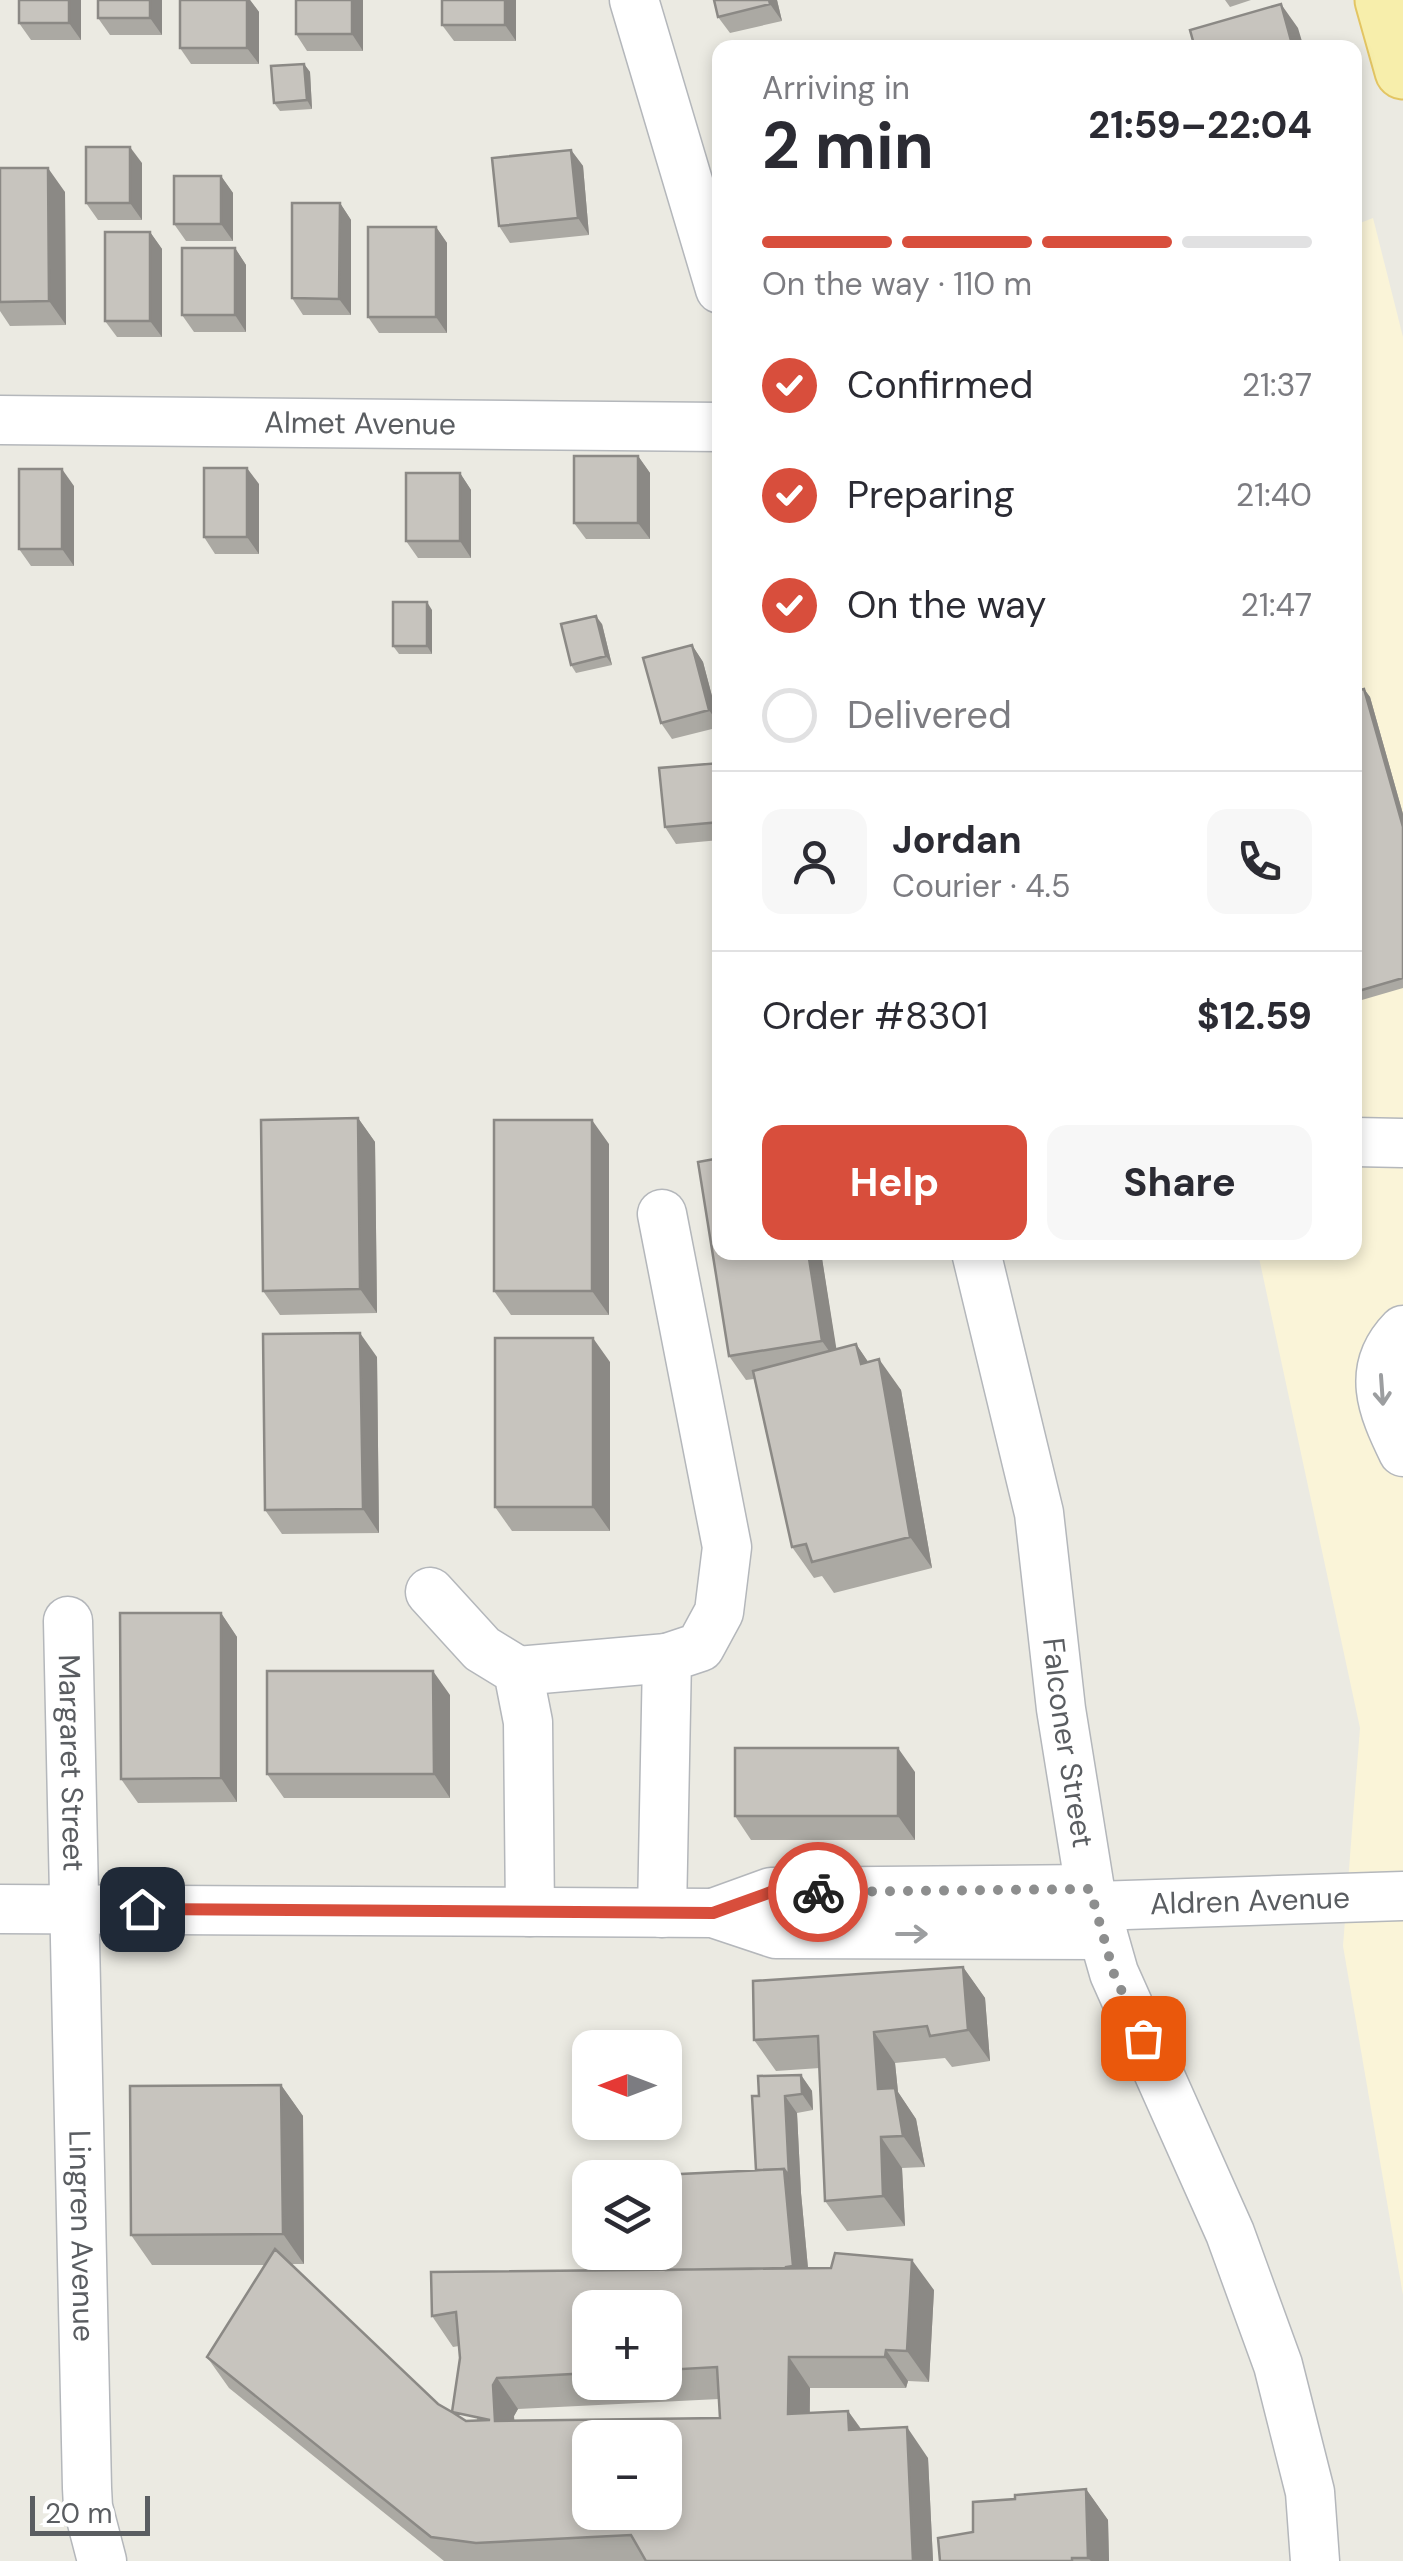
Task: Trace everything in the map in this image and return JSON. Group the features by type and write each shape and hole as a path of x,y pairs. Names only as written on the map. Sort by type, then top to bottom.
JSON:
{"main road":[{"path":"1383,0 1403,71"}],"street":[{"path":"634,0 712,262"},
{"name":"Almet Avenue","path":"0,420 712,427"},
{"path":"1362,1142 1403,1142"},
{"path":"430,1592 482,1648 518,1671 667,1658 700,1646 719,1612 726,1547 662,1214"},
{"name":"Falconer Street","path":"978,1260 1039,1514 1061,1709 1096,1910 1114,1974 1230,2233 1278,2365 1310,2492 1315,2561"},
{"path":"1403,1330 1391,1343 1380,1386 1384,1413 1403,1452"},
{"name":"Margaret Street","path":"68,1621 74,1908"},
{"path":"662,1912 667,1658"},
{"path":"518,1671 528,1722 530,1912"},
{"name":"Aldren Avenue","path":"0,1909 713,1913 776,1934 1096,1910 1394,1896"},
{"name":"Lingren Avenue","path":"74,1908 88,2507 102,2561"}],"shaded area":[{"path":"1373,218 1403,337 1403,2295 1343,1946 1360,1728 1260,1260 1362,1260 1362,222"}],"building":[{"path":"19,0 69,0 69,23 19,23"},
{"path":"98,0 150,0 150,18 98,18"},
{"path":"180,0 247,0 247,48 180,48"},
{"path":"296,0 352,0 352,34 296,34"},
{"path":"442,0 505,0 505,25 442,25"},
{"path":"714,0 769,0 770,4 718,17"},
{"path":"1281,4 1291,40 1193,40 1190,30"},
{"path":"304,64 307,100 274,103 271,66"},
{"path":"86,147 130,147 130,203 86,203"},
{"path":"571,150 578,218 499,226 492,158"},
{"path":"0,168 48,168 49,301 0,302"},
{"path":"174,176 221,176 221,224 174,224"},
{"path":"292,203 340,203 339,299 292,298"},
{"path":"368,227 436,227 436,317 368,317"},
{"path":"105,232 150,232 150,321 105,321"},
{"path":"182,248 235,248 235,315 182,315"},
{"path":"574,456 638,456 638,523 574,523"},
{"path":"204,468 247,468 247,537 204,537"},
{"path":"19,469 62,469 62,549 19,549"},
{"path":"406,473 460,473 460,541 406,541"},
{"path":"393,602 427,602 427,646 393,646"},
{"path":"596,616 606,656 571,665 561,624"},
{"path":"692,645 709,710 661,723 643,658"},
{"path":"1362,689 1403,827 1403,978 1362,990"},
{"path":"712,764 712,823 665,827 659,768"},
{"path":"358,1118 360,1289 263,1291 261,1120"},
{"path":"494,1120 592,1120 592,1291 494,1291"},
{"path":"712,1159 712,1250 698,1162"},
{"path":"714,1260 809,1260 822,1341 729,1356"},
{"path":"360,1333 363,1509 265,1510 263,1334"},
{"path":"495,1338 593,1338 593,1507 495,1507"},
{"path":"856,1344 861,1364 879,1359 910,1537 812,1562 806,1544 792,1547 753,1371"},
{"path":"120,1613 221,1613 221,1778 121,1779"},
{"path":"267,1671 433,1671 434,1774 267,1774"},
{"path":"735,1748 898,1748 898,1816 735,1816"},
{"path":"963,1967 968,2030 930,2036 927,2026 874,2032 878,2089 895,2088 903,2136 881,2137 883,2196 825,2201 818,2036 754,2040 753,1981"},
{"path":"801,2075 802,2094 785,2096 789,2176 784,2169 756,2170 752,2096 759,2096 758,2076"},
{"path":"281,2085 283,2234 131,2235 130,2086"},
{"path":"784,2169 793,2266 682,2270 682,2174"},
{"path":"275,2249 438,2404 452,2412 460,2358 456,2312 432,2316 431,2272 831,2268 835,2253 912,2260 907,2351 886,2350 885,2357 789,2357 788,2414 848,2411 849,2430 907,2427 913,2561 646,2561 631,2535 476,2543 431,2537 207,2357","holes":["452,2412 490,2420 466,2421"]},
{"path":"1086,2489 1088,2558 940,2561 938,2538 973,2532 973,2502"}],"way so far":[{"path":"818,1892 1090,1889 1114,1974 1143,2038"}],"route":[{"path":"142,1909 713,1913 771,1892 818,1892"}]}
